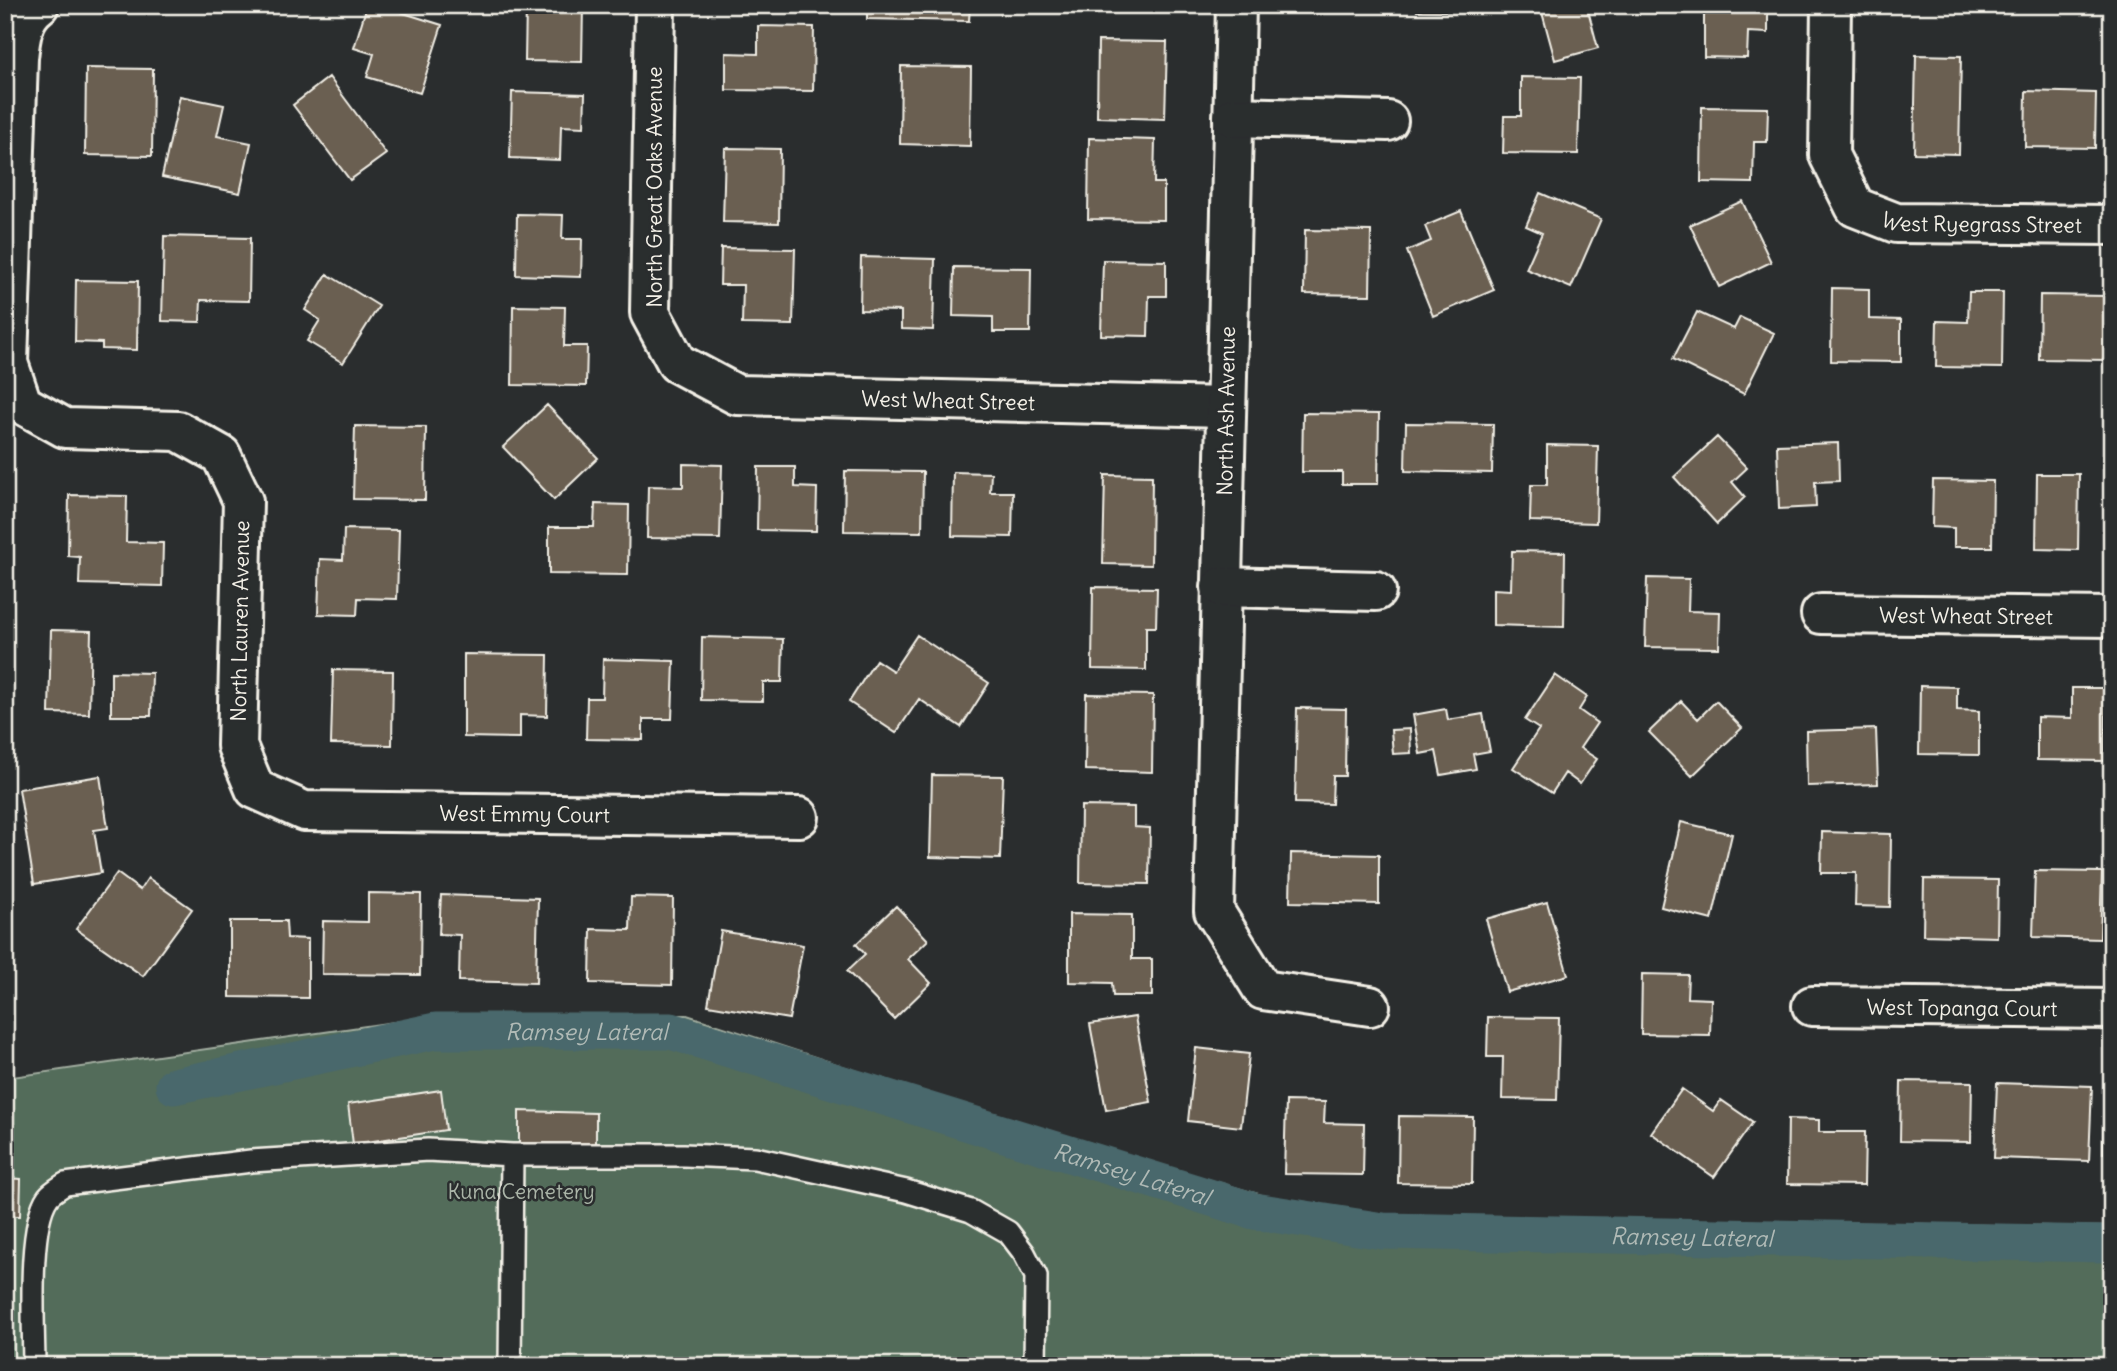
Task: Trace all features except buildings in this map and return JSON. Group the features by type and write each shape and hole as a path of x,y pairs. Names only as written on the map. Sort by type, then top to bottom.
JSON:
{"street":[{"name":"North Great Oaks Avenue","path":"655,5 650,313 677,363"},
{"name":"North Ash Avenue","path":"1236,5 1214,911 1263,990 1370,1006"},
{"name":"West Ryegrass Street","path":"1831,5 1829,155 1856,207 1896,223 2112,225"},
{"path":"12,58 21,31 36,8"},
{"name":"North Lauren Avenue","path":"12,58 8,363 22,404 65,428 178,431 221,455 243,501 237,747 255,789"},
{"path":"1233,117 1388,121"},
{"name":"West Wheat Street","path":"677,363 737,396 1226,407"},
{"path":"1221,587 1376,591"},
{"name":"West Wheat Street","path":"1821,614 2112,617"},
{"name":"West Emmy Court","path":"255,789 304,811 799,817"},
{"name":"West Topanga Court","path":"1812,1006 2112,1009"}],"lane":[{"path":"34,1366 35,1246 41,1212 48,1196 65,1184 251,1161 415,1150 512,1155 684,1155 755,1158 906,1191 971,1211 1008,1232 1037,1276 1035,1366"},
{"path":"510,1366 512,1155"}],"green space":[{"name":"Kuna Cemetery","path":"443,1015 687,1015 1017,1123 1327,1214 2112,1227 2112,1366 5,1366 5,1078"}],"waterway":[{"name":"Ramsey Lateral","path":"174,1086 435,1031 671,1031 1254,1211 1383,1231 2112,1244"}]}
